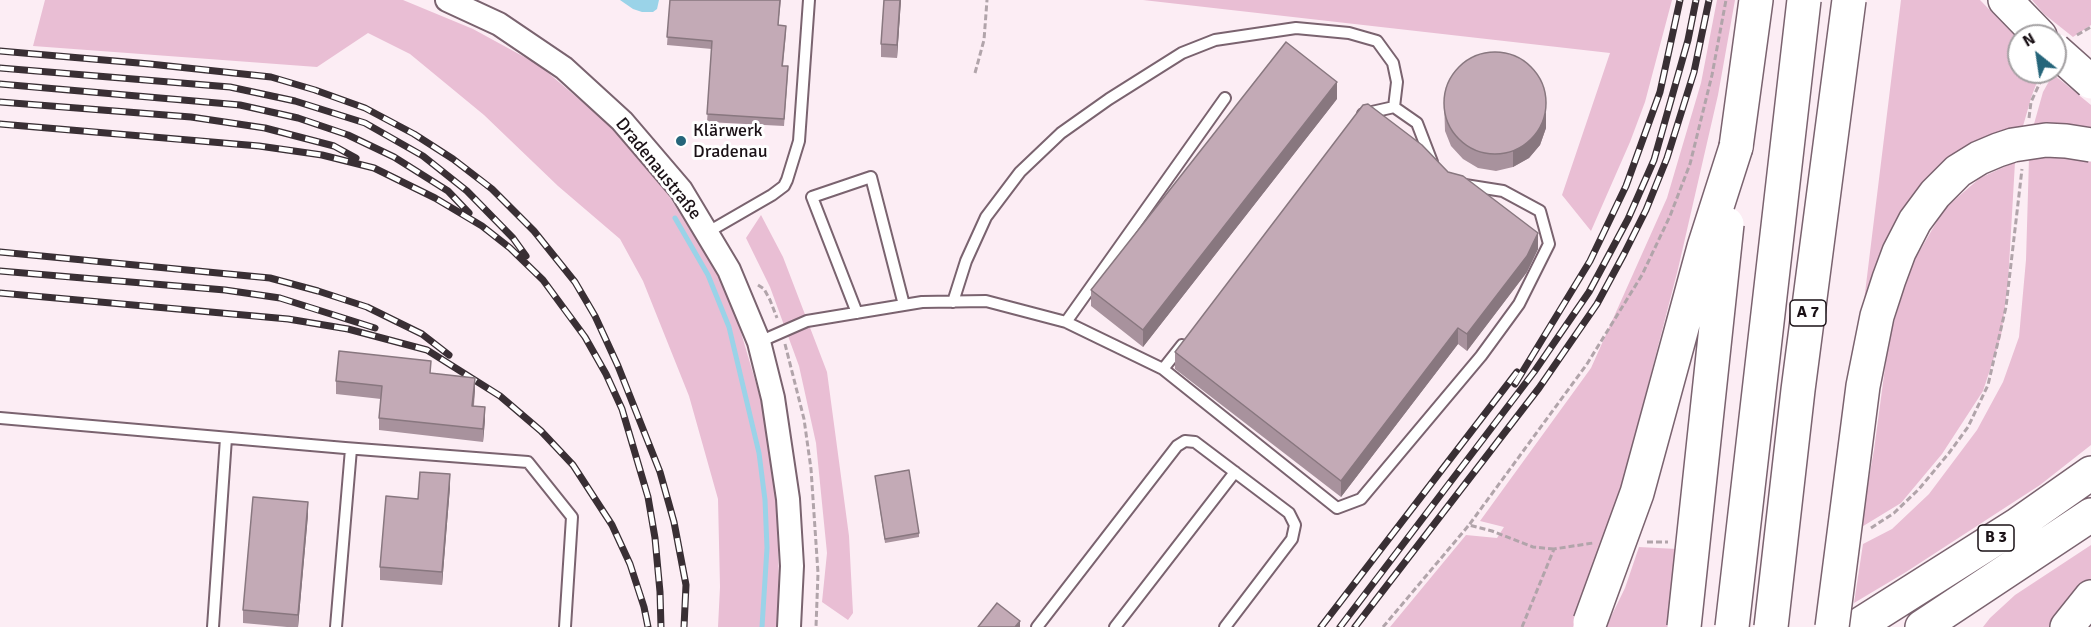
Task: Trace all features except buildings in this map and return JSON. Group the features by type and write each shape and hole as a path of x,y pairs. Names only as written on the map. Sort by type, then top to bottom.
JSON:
{"main road":[{"path":"1684,627 1736,147 1756,0"},
{"name":"A 7","path":"1732,627 1804,0"},
{"name":"A 7","path":"1771,627 1798,390 1849,0"},
{"name":"A 7","path":"1793,627 1869,0"},
{"path":"2005,0 2028,24"},
{"path":"2067,61 2091,82"},
{"path":"1832,627 1863,386 1877,316 1899,252 1915,221 1935,194 1958,171 1979,158 2013,145 2046,140 2091,145"},
{"path":"1589,625 1637,493 1704,247 1736,147"},
{"name":"B 3","path":"1856,627 2017,525 2091,473"},
{"name":"B 3","path":"1922,627 2091,515"},
{"path":"2067,627 2091,597"}],"street":[{"name":"Dradenaustraße","path":"447,0 499,24 564,68 622,121 681,190 729,270 759,342 773,398 787,488 792,566 789,627"}],"lane":[{"path":"708,232 772,195 787,180 800,141 809,0"},
{"path":"953,302 966,261 986,217 1020,172 1062,133 1109,99 1182,54 1215,40 1296,28 1349,33 1377,41 1393,63 1397,82 1394,107"},
{"path":"1066,322 1226,98"},
{"path":"1352,124 1359,115 1394,107 1417,123 1429,159 1437,167"},
{"path":"857,313 813,197 871,177 904,305"},
{"path":"759,342 807,321 922,302 986,301 1066,322 1163,369 1337,508 1361,499 1481,356 1519,303 1549,244 1540,211 1503,191 1453,183"},
{"path":"1163,369 1192,332"},
{"path":"0,418 528,462 572,517 565,627"},
{"path":"213,627 226,438"},
{"path":"1037,627 1177,446 1185,441 1195,442 1289,513 1295,525 1292,539 1225,627"},
{"path":"336,627 351,449"},
{"path":"1116,627 1235,472"}],"path":[{"path":"975,73 984,40 987,0"},
{"path":"1383,627 1469,525 1587,364 1642,275 1670,216 1690,164 1712,75 1726,0"},
{"path":"1469,525 1492,531 1533,547 1554,549"}],"shaded area":[{"path":"45,0 403,0 473,29 539,65 608,124 664,188 732,302 763,407 777,505 780,627 718,627 720,587 718,499 689,396 643,281 620,239 558,186 484,115 410,54 368,33 317,67 33,46"},
{"path":"1143,0 1672,0 1645,102 1591,231 1562,195 1610,53"},
{"path":"1717,0 1735,0 1718,95 1678,269 1624,478 1573,627 1390,627 1466,535 1497,538 1504,527 1480,521 1591,368 1667,198 1701,83"},
{"path":"1901,0 1980,0 2007,28 2007,84 2036,84 2023,126 1984,137 1940,165 1921,184 1881,254 1864,301"},
{"path":"2032,0 2091,0 2091,25 2073,37 2067,32 2067,24 2057,24"},
{"path":"2047,84 2065,84 2091,105 2091,127 2059,123 2034,124"},
{"path":"2054,155 2091,160 2091,445 2040,485 1854,603 1863,544 1892,529 1929,494 1977,430 2003,382 2019,337 2026,260 2029,158"},
{"path":"2015,162 2008,283 2001,336 1983,391 1942,454 1901,503 1860,528 1874,450 1889,338 1911,266 1944,209 1980,178"},
{"path":"761,215 783,257 827,372 849,536 853,613 848,620 822,602 827,553 816,443 799,366 770,287 746,238"},
{"path":"2091,545 2091,579 2052,627 1983,627 2015,595"},
{"path":"1639,547 1677,549 1669,627 1606,627 1625,588"}],"water":[{"path":"620,0 659,0 657,9 653,12 642,12"}],"waterway":[{"path":"675,218 708,275 729,327 759,453 765,500 767,548 762,627"}],"railway":[{"path":"1515,384 1590,261 1626,186 1660,92 1680,0"},
{"path":"1340,627 1534,372 1589,292 1628,219 1654,160 1688,40 1696,0"},
{"path":"1355,627 1539,388 1597,304 1646,210 1667,158 1694,72 1709,0"},
{"path":"0,51 271,77 365,108 414,134 453,159 492,189 534,231 575,282 595,316 618,366 660,472 674,522 686,585 684,627"},
{"path":"0,68 230,87 295,101 365,123 423,156 467,191 513,238 526,256"},
{"path":"0,84 240,105 298,118 348,135 394,157 448,191 469,213"},
{"path":"0,102 191,117 265,128 334,146 356,158"},
{"path":"0,124 259,146 322,155 374,168 435,198 482,226 510,248 543,280 585,337 622,409 648,497 655,538 661,627"},
{"path":"0,252 270,278 367,307 422,334 449,355"},
{"path":"0,271 225,290 280,298 375,328"},
{"path":"0,293 288,319 348,329 427,350 500,396 541,431 573,465 612,525 630,564 648,627"},
{"path":"1321,627 1517,372"}],"place":[{"name":"Klärwerk Dradenau","path":"681,141"}]}
